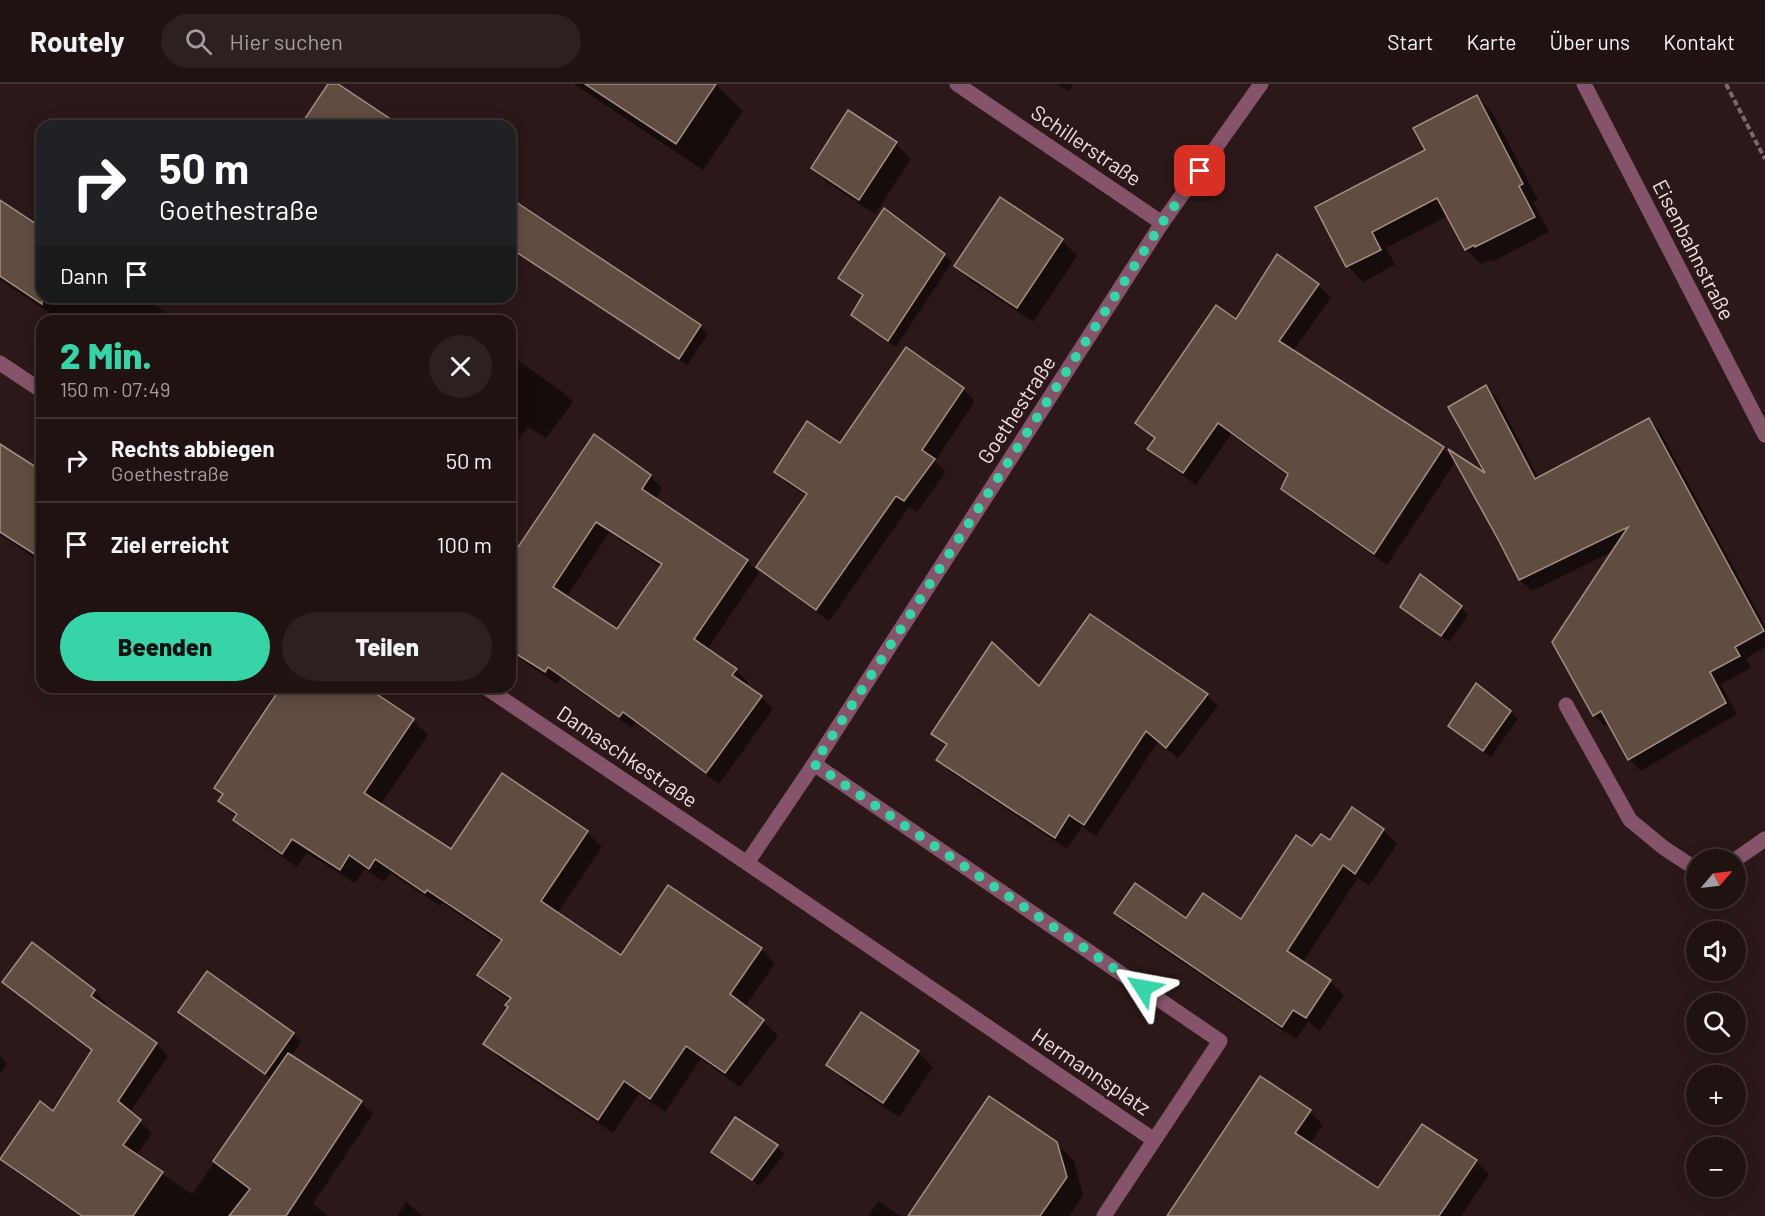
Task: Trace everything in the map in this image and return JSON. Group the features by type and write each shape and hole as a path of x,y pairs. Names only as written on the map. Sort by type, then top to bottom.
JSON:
{"street":[{"name":"Schillerstraße","path":"957,84 1162,223"},
{"name":"Goethestraße","path":"814,764 1162,223 1261,84"},
{"name":"Eisenbahnstraße","path":"1584,84 1765,435"},
{"path":"0,363 36,387"},
{"name":"Damaschkestraße","path":"494,693 747,862"},
{"path":"1566,705 1630,820 1686,862"},
{"path":"747,862 814,764"},
{"name":"Hermannsplatz","path":"747,862 1154,1140 1220,1041 814,764"},
{"path":"1746,852 1765,839"},
{"path":"1104,1216 1154,1140"}],"path":[{"path":"1726,84 1765,159"}],"building":[{"path":"328,84 338,84 392,120 304,120"},
{"path":"585,84 716,84 676,144"},
{"path":"1477,95 1523,184 1519,186 1535,217 1465,250 1437,198 1372,232 1381,250 1346,267 1315,207 1425,150 1413,128"},
{"path":"848,110 897,142 859,200 811,168"},
{"path":"1000,197 1063,239 1017,308 954,266"},
{"path":"0,200 36,224 36,300 0,276"},
{"path":"516,202 701,325 679,359 516,252"},
{"path":"884,208 945,254 888,341 851,315 863,295 838,278"},
{"path":"1277,254 1319,284 1279,341 1444,447 1374,554 1281,489 1288,474 1218,423 1183,473 1147,449 1155,438 1135,423 1216,305 1236,319"},
{"path":"906,347 964,388 922,450 935,459 904,501 896,496 816,610 756,567 807,494 774,472 807,421 840,443"},
{"path":"1486,385 1535,479 1649,418 1764,631 1735,647 1740,656 1710,672 1726,703 1628,760 1601,711 1593,716 1552,642 1628,527 1519,580 1448,449 1485,473 1448,407"},
{"path":"594,434 651,475 642,489 748,560 694,639 737,669 732,675 762,696 706,773 623,712 619,717 548,667 545,672 516,654 516,550","holes":["596,522 662,564 617,629 553,587"]},
{"path":"0,444 36,467 36,555 0,532"},
{"path":"1420,574 1462,606 1441,636 1400,607"},
{"path":"1090,614 1208,694 1166,748 1146,731 1084,825 1069,815 1055,838 936,760 947,744 931,734 992,642 1039,686"},
{"path":"1476,683 1511,711 1483,751 1448,726"},
{"path":"277,693 375,693 414,719 364,793 451,849 502,773 588,831 541,901 621,955 668,885 762,948 730,994 764,1020 725,1073 686,1046 650,1099 624,1081 598,1120 483,1044 508,1007 505,1005 511,998 477,975 502,940 427,890 425,893 375,859 369,869 349,855 340,870 292,839 282,854 233,820 237,814 218,801 223,794 214,788"},
{"path":"1352,807 1384,829 1355,874 1343,865 1287,951 1331,980 1306,1018 1293,1010 1282,1027 1114,913 1135,883 1186,918 1203,893 1241,919 1296,835 1312,846 1321,834 1330,840"},
{"path":"32,942 95,990 91,996 157,1043 118,1101 141,1120 123,1145 163,1172 133,1216 82,1216 0,1159 40,1101 53,1111 92,1050 2,982"},
{"path":"207,971 294,1033 265,1074 178,1012"},
{"path":"861,1012 919,1051 883,1103 826,1065"},
{"path":"288,1053 362,1101 286,1216 229,1216 250,1189 213,1161"},
{"path":"1260,1076 1311,1110 1295,1133 1378,1188 1422,1124 1477,1160 1439,1216 1167,1216"},
{"path":"989,1096 1057,1142 1067,1177 1040,1216 908,1216"},
{"path":"735,1117 778,1145 752,1180 711,1152"}],"route":[{"path":"1143,988 814,764 1162,223 1200,171"}]}
